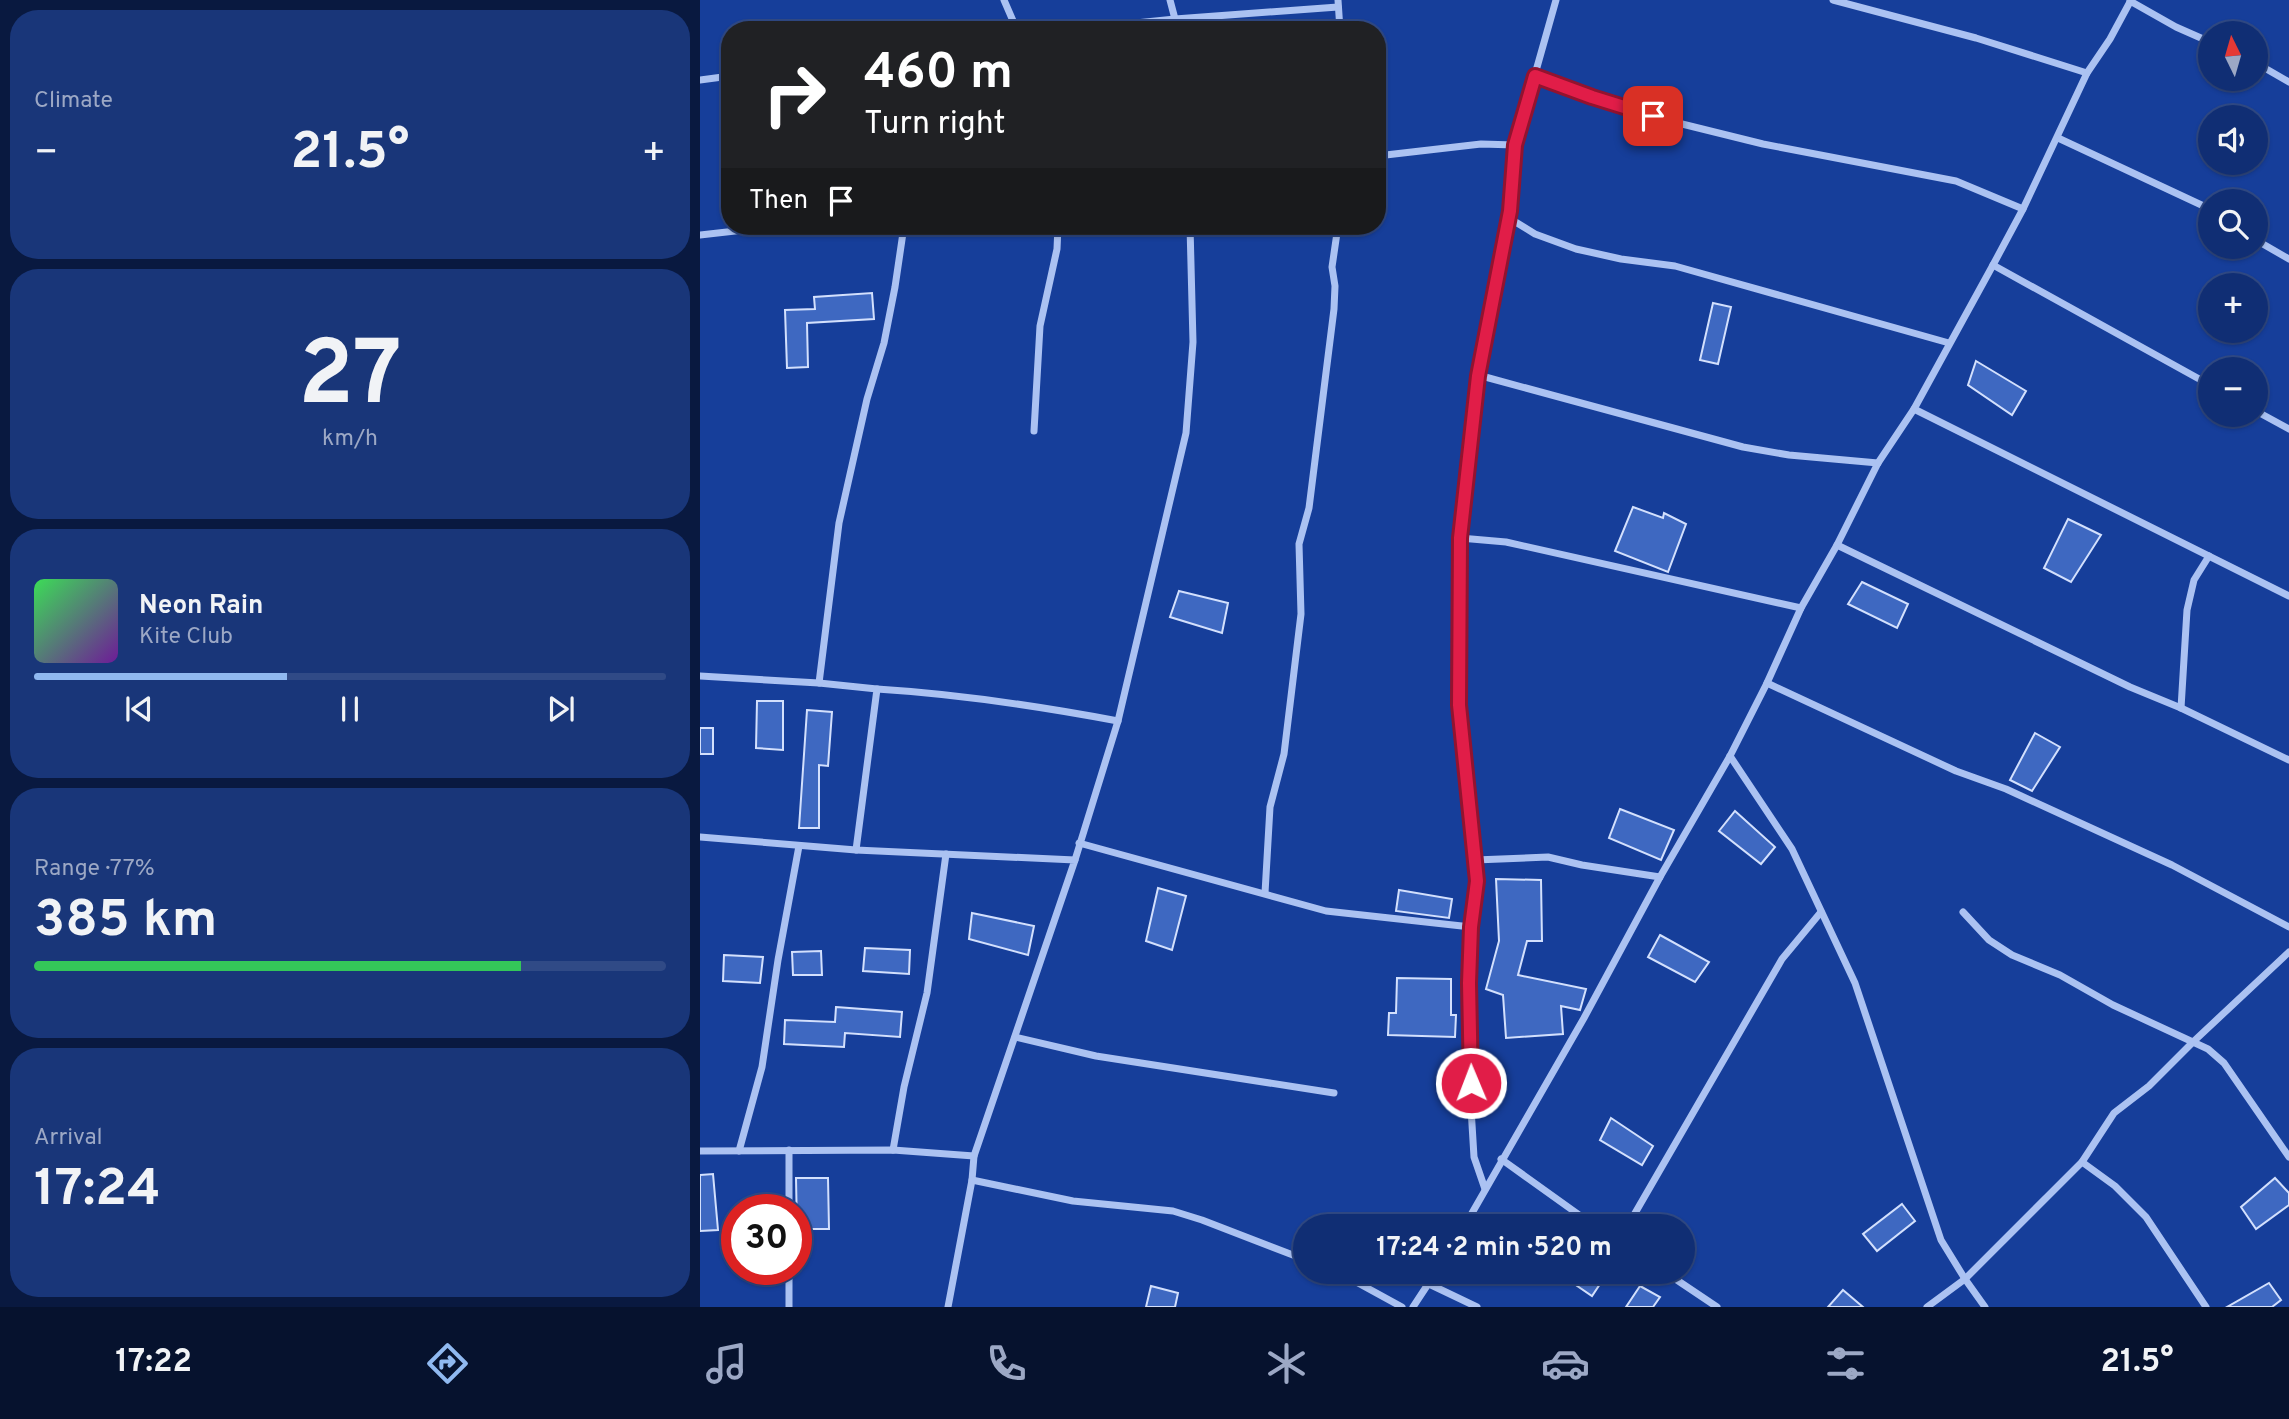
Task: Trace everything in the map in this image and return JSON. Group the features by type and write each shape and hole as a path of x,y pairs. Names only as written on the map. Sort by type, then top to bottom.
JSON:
{"street":[{"path":"1004,0 1013,21"},
{"path":"1170,0 1175,19"},
{"path":"1485,1189 1474,1157 1471,1108 1469,983 1471,927 1477,881 1459,705 1460,538 1478,376 1509,218 1515,145 1556,0"},
{"path":"1833,0 1976,38 2087,74"},
{"path":"1471,1214 1730,756 1801,608 1837,545 1878,463 1914,409 1993,265 2058,138 2087,74 2110,40 2130,0 2198,37"},
{"path":"1156,21 1338,3 1339,21"},
{"path":"2268,70 2289,82"},
{"path":"1535,76 1674,122 1763,144 1956,181 2023,209"},
{"path":"700,80 721,77"},
{"path":"2058,138 2198,203"},
{"path":"1386,155 1482,144 1515,145"},
{"path":"1509,218 1535,234 1576,249 1621,259 1675,266 1949,343"},
{"path":"700,235 721,233"},
{"path":"819,682 839,523 867,399 884,344 903,235"},
{"path":"1034,431 1040,326 1058,235"},
{"path":"948,1307 972,1180 974,1156 1075,860 1118,721 1186,433 1193,342 1191,235"},
{"path":"1265,893 1270,807 1284,754 1301,614 1302,570 1299,544 1309,508 1334,309 1332,267 1337,235"},
{"path":"2268,247 2289,258"},
{"path":"1993,265 2198,378"},
{"path":"1478,376 1743,447 1789,455 1878,463"},
{"path":"1914,409 2289,596"},
{"path":"2268,418 2289,429"},
{"path":"1460,538 1506,542 1801,608"},
{"path":"1837,545 2289,761"},
{"path":"2181,708 2187,610 2194,580 2209,555"},
{"path":"700,676 819,682 934,692 1011,702 1118,721"},
{"path":"1767,683 1956,771 2006,789 2172,865 2289,927"},
{"path":"856,850 877,689"},
{"path":"1730,756 1792,849 1855,983 1941,1240 1985,1307"},
{"path":"700,837 856,850 1075,860"},
{"path":"1079,844 1326,911 1471,927"},
{"path":"738,1151 762,1067 799,846"},
{"path":"893,1150 904,1087 927,993 946,854"},
{"path":"1475,860 1548,857 1660,877"},
{"path":"1635,1214 1782,959 1821,912"},
{"path":"1963,912 1989,940 2012,955 2060,975 2113,1005 2208,1049 2224,1063 2289,1157"},
{"path":"1927,1307 1965,1279 2082,1162 2114,1113 2149,1086 2289,953"},
{"path":"1015,1037 1096,1056 1334,1093"},
{"path":"789,1150 789,1194"},
{"path":"700,1151 893,1150 974,1156"},
{"path":"1502,1159 1578,1214"},
{"path":"2082,1162 2115,1186 2146,1217 2206,1307"},
{"path":"972,1180 1073,1201 1173,1211 1293,1255"},
{"path":"1360,1284 1402,1307"},
{"path":"1413,1307 1429,1284 1477,1307"},
{"path":"1683,1284 1717,1307"},
{"path":"789,1285 789,1307"}],"building":[{"path":"872,293 874,319 807,323 808,367 787,368 785,310 815,309 814,297"},
{"path":"1713,303 1731,307 1718,364 1700,360"},
{"path":"1976,361 2026,391 2012,415 1968,385"},
{"path":"1633,507 1663,518 1664,513 1686,524 1668,572 1615,551"},
{"path":"2068,519 2101,535 2071,582 2044,568"},
{"path":"1862,582 1908,604 1897,628 1848,604"},
{"path":"1179,591 1228,603 1222,633 1170,617"},
{"path":"757,701 783,701 783,750 756,748"},
{"path":"807,710 832,712 828,766 819,765 819,828 799,828"},
{"path":"700,728 713,728 713,754 700,754"},
{"path":"2035,733 2060,747 2032,791 2010,780"},
{"path":"1620,809 1674,830 1661,860 1609,838"},
{"path":"1735,811 1775,847 1761,864 1719,831"},
{"path":"1496,879 1541,880 1542,941 1527,941 1518,975 1586,989 1580,1010 1561,1006 1563,1034 1506,1038 1503,995 1486,989 1499,941"},
{"path":"1158,888 1186,896 1172,950 1146,941"},
{"path":"1399,890 1452,899 1449,918 1396,911"},
{"path":"972,913 1034,926 1028,955 969,939"},
{"path":"1660,935 1709,962 1695,982 1648,957"},
{"path":"865,948 910,950 909,974 863,971"},
{"path":"821,951 822,975 793,975 792,952"},
{"path":"724,955 763,957 760,983 723,981"},
{"path":"1397,978 1451,979 1451,1015 1456,1015 1455,1037 1388,1035 1389,1013 1396,1013"},
{"path":"836,1007 902,1012 900,1037 845,1033 844,1047 784,1044 785,1020 835,1022"},
{"path":"1611,1118 1653,1146 1642,1165 1600,1140"},
{"path":"713,1174 718,1230 700,1231 700,1175"},
{"path":"796,1178 828,1178 829,1229 812,1229 812,1194 796,1194"},
{"path":"2275,1178 2289,1193 2289,1205 2256,1229 2241,1207"},
{"path":"1902,1204 1915,1221 1877,1251 1863,1234"},
{"path":"2269,1283 2281,1300 2272,1307 2227,1307"},
{"path":"1574,1284 1600,1284 1592,1296"},
{"path":"1151,1286 1178,1293 1175,1307 1146,1307"},
{"path":"1640,1286 1660,1297 1653,1307 1626,1307"},
{"path":"1843,1290 1863,1307 1828,1307"}],"route":[{"path":"1471,1083 1469,983 1471,927 1477,881 1459,705 1460,538 1478,376 1510,211 1515,145 1535,76 1653,116"}]}
